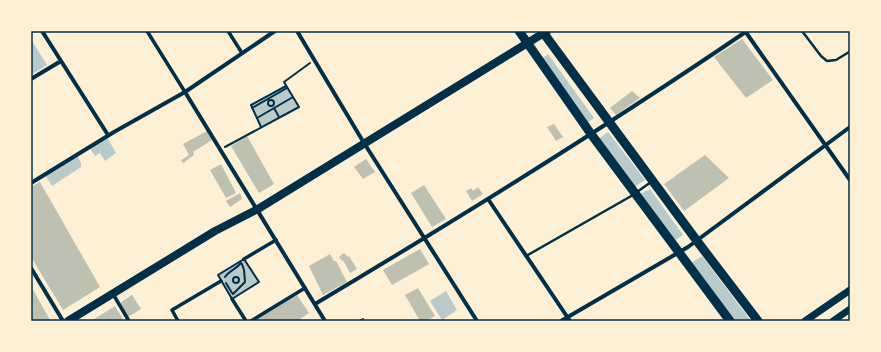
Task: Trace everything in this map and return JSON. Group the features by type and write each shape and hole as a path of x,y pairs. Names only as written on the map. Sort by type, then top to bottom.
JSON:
{"main road":[{"path":"519,31 591,134 730,321"},
{"path":"68,321 215,231 258,209 544,32 696,241 758,321"}],"street":[{"path":"42,31 108,135"},
{"path":"147,31 258,209 325,321"},
{"path":"228,31 242,53"},
{"path":"31,183 108,135 185,92 275,31"},
{"path":"297,31 364,143 477,321"},
{"path":"315,304 425,239 610,123 746,31 850,180"},
{"path":"31,79 61,61"},
{"path":"561,321 569,319 696,241 850,127"},
{"path":"488,199 569,319"},
{"path":"245,259 276,240"},
{"path":"31,268 63,321"},
{"path":"178,321 172,310 221,281"},
{"path":"251,321 305,288"},
{"path":"805,321 850,290"},
{"path":"113,294 129,321"},
{"path":"232,298 246,321"},
{"path":"833,321 850,309"}],"lane":[{"path":"802,31 821,56 827,61 836,60 849,52"},
{"path":"526,257 653,181"}],"path":[{"path":"221,150 299,107 284,82 315,60"},
{"path":"261,127 251,105 286,87"},
{"path":"257,118 272,107 293,97"},
{"path":"272,107 280,117"},
{"path":"232,298 218,275 245,259"},
{"path":"232,298 259,282 245,259"},
{"path":"232,298 234,292 245,282 242,265 245,259"},
{"path":"232,298 232,293 224,278 228,272 236,268 245,259"}],"shaded area":[{"path":"31,39 47,65 31,75"},
{"path":"548,54 594,118 585,124 540,60"},
{"path":"286,86 299,107 261,127 251,105"},
{"path":"608,132 645,180 633,188 597,140"},
{"path":"107,137 116,153 105,161 100,153 95,156 89,147"},
{"path":"77,155 81,163 81,167 52,186 45,175"},
{"path":"650,189 683,235 673,242 640,194"},
{"path":"702,256 751,321 735,321 691,263"},
{"path":"244,259 259,283 232,299 217,274"},
{"path":"446,291 457,310 442,320 430,301"}],"building":[{"path":"742,39 773,80 746,98 714,57"},
{"path":"632,91 640,98 616,115 610,108"},
{"path":"554,124 563,137 556,141 547,127"},
{"path":"207,131 212,140 193,152 194,155 183,163 181,160 189,155 183,144"},
{"path":"247,136 274,184 259,193 231,146"},
{"path":"705,155 729,178 684,211 664,184"},
{"path":"366,159 375,172 363,179 354,167"},
{"path":"221,164 236,193 226,198 210,170"},
{"path":"40,182 100,287 63,310 31,257 31,187"},
{"path":"424,185 446,219 432,227 411,193"},
{"path":"478,187 483,194 472,201 466,191 471,188 473,191"},
{"path":"240,193 242,199 230,207 226,201"},
{"path":"420,249 429,264 392,285 383,270"},
{"path":"344,253 348,257 349,256 357,269 350,273 343,260 342,261 339,257"},
{"path":"330,254 334,261 336,261 347,282 323,295 309,266"},
{"path":"31,286 50,320 31,321"},
{"path":"418,288 435,316 426,321 420,321 405,295"},
{"path":"132,295 141,309 128,317 120,303"},
{"path":"297,295 309,313 297,321 254,321"},
{"path":"115,306 124,321 91,321"}]}
